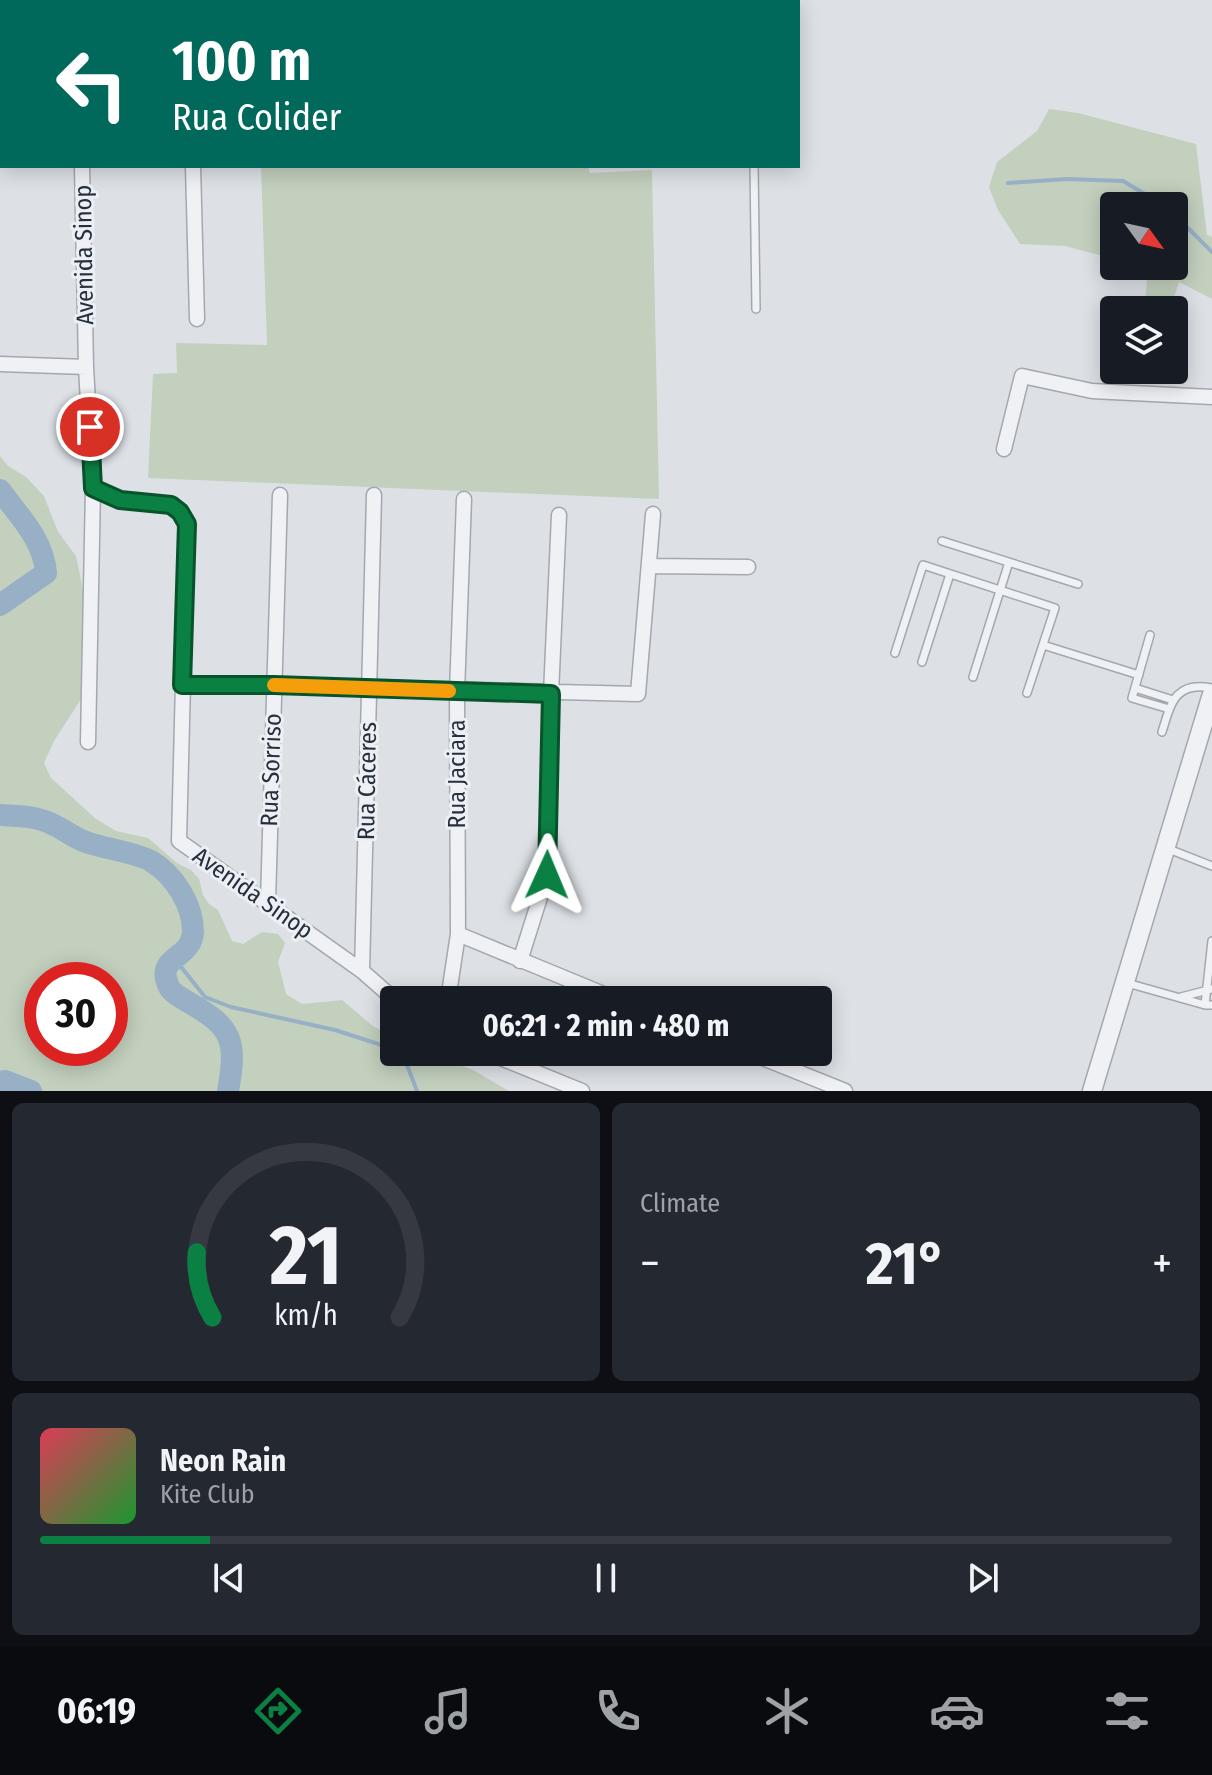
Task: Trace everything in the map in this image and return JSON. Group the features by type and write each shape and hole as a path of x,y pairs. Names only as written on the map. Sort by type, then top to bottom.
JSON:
{"street":[{"name":"Avenida Sinop","path":"82,168 86,367 93,488 88,742"},
{"path":"193,168 197,319"},
{"path":"0,364 86,367"},
{"path":"1004,449 1022,376 1092,391 1212,397"},
{"name":"Avenida Sinop","path":"93,488 120,500 171,505 184,516 187,524 179,841 268,902 380,987"},
{"name":"Rua Sorriso","path":"268,902 280,495"},
{"name":"Rua Cáceres","path":"362,971 374,495"},
{"name":"Rua Jaciara","path":"450,986 458,934 457,692 464,499"},
{"path":"182,685 638,694 653,514"},
{"path":"520,961 547,875 559,515"},
{"path":"650,566 748,567"},
{"path":"1092,1091 1212,694"},
{"path":"458,934 583,986"},
{"path":"520,1066 582,1091"},
{"path":"783,1066 845,1091"}],"lane":[{"path":"754,168 756,309"},
{"path":"942,541 1078,584"},
{"path":"973,677 1009,562"},
{"path":"895,653 923,565 1055,608 1027,693"},
{"path":"922,662 950,574"},
{"path":"1150,635 1132,698 1169,709"},
{"path":"1043,645 1139,675"},
{"path":"1162,732 1173,700 1187,688 1198,685 1212,688"},
{"path":"1135,688 1173,700"},
{"path":"1165,848 1212,866"},
{"path":"1125,982 1208,1005 1212,941"},
{"path":"1179,998 1209,990"}],"green space":[{"path":"1049,109 1078,113 1196,144 1207,235 1212,237 1212,299 1179,282 1174,296 1145,296 1146,280 1188,280 1188,192 1100,192 1100,255 1065,246 1020,244 998,210 989,187 997,162 1037,131"},
{"path":"261,168 589,168 590,173 652,170 659,499 148,478 153,374 177,373 176,343 267,345"},
{"path":"0,456 44,496 58,532 76,556 87,609 81,699 44,763 51,778 96,819 116,831 148,838 177,863 191,870 199,879 209,904 218,910 232,941 243,944 262,932 278,934 285,943 278,962 286,994 302,1004 342,1000 380,1030 380,1066 462,1066 509,1091 0,1091"}],"waterway":[{"path":"1008,183 1067,179 1123,181 1141,192"},
{"path":"1188,228 1212,252"},
{"path":"0,490 35,539 46,573 0,605"},
{"path":"0,815 41,820 86,842 144,858 174,882 190,911 193,932 187,947 167,967 167,982 175,994 223,1028 231,1047 228,1091"},
{"path":"174,958 205,997 231,1007 335,1030 380,1044"},
{"path":"407,1066 417,1091"},
{"path":"0,1082 31,1091"}],"slow traffic":[{"path":"274,685 449,691"}],"route":[{"path":"90,427 93,488 120,500 171,505 184,516 187,524 182,685 551,694 547,875"}]}
